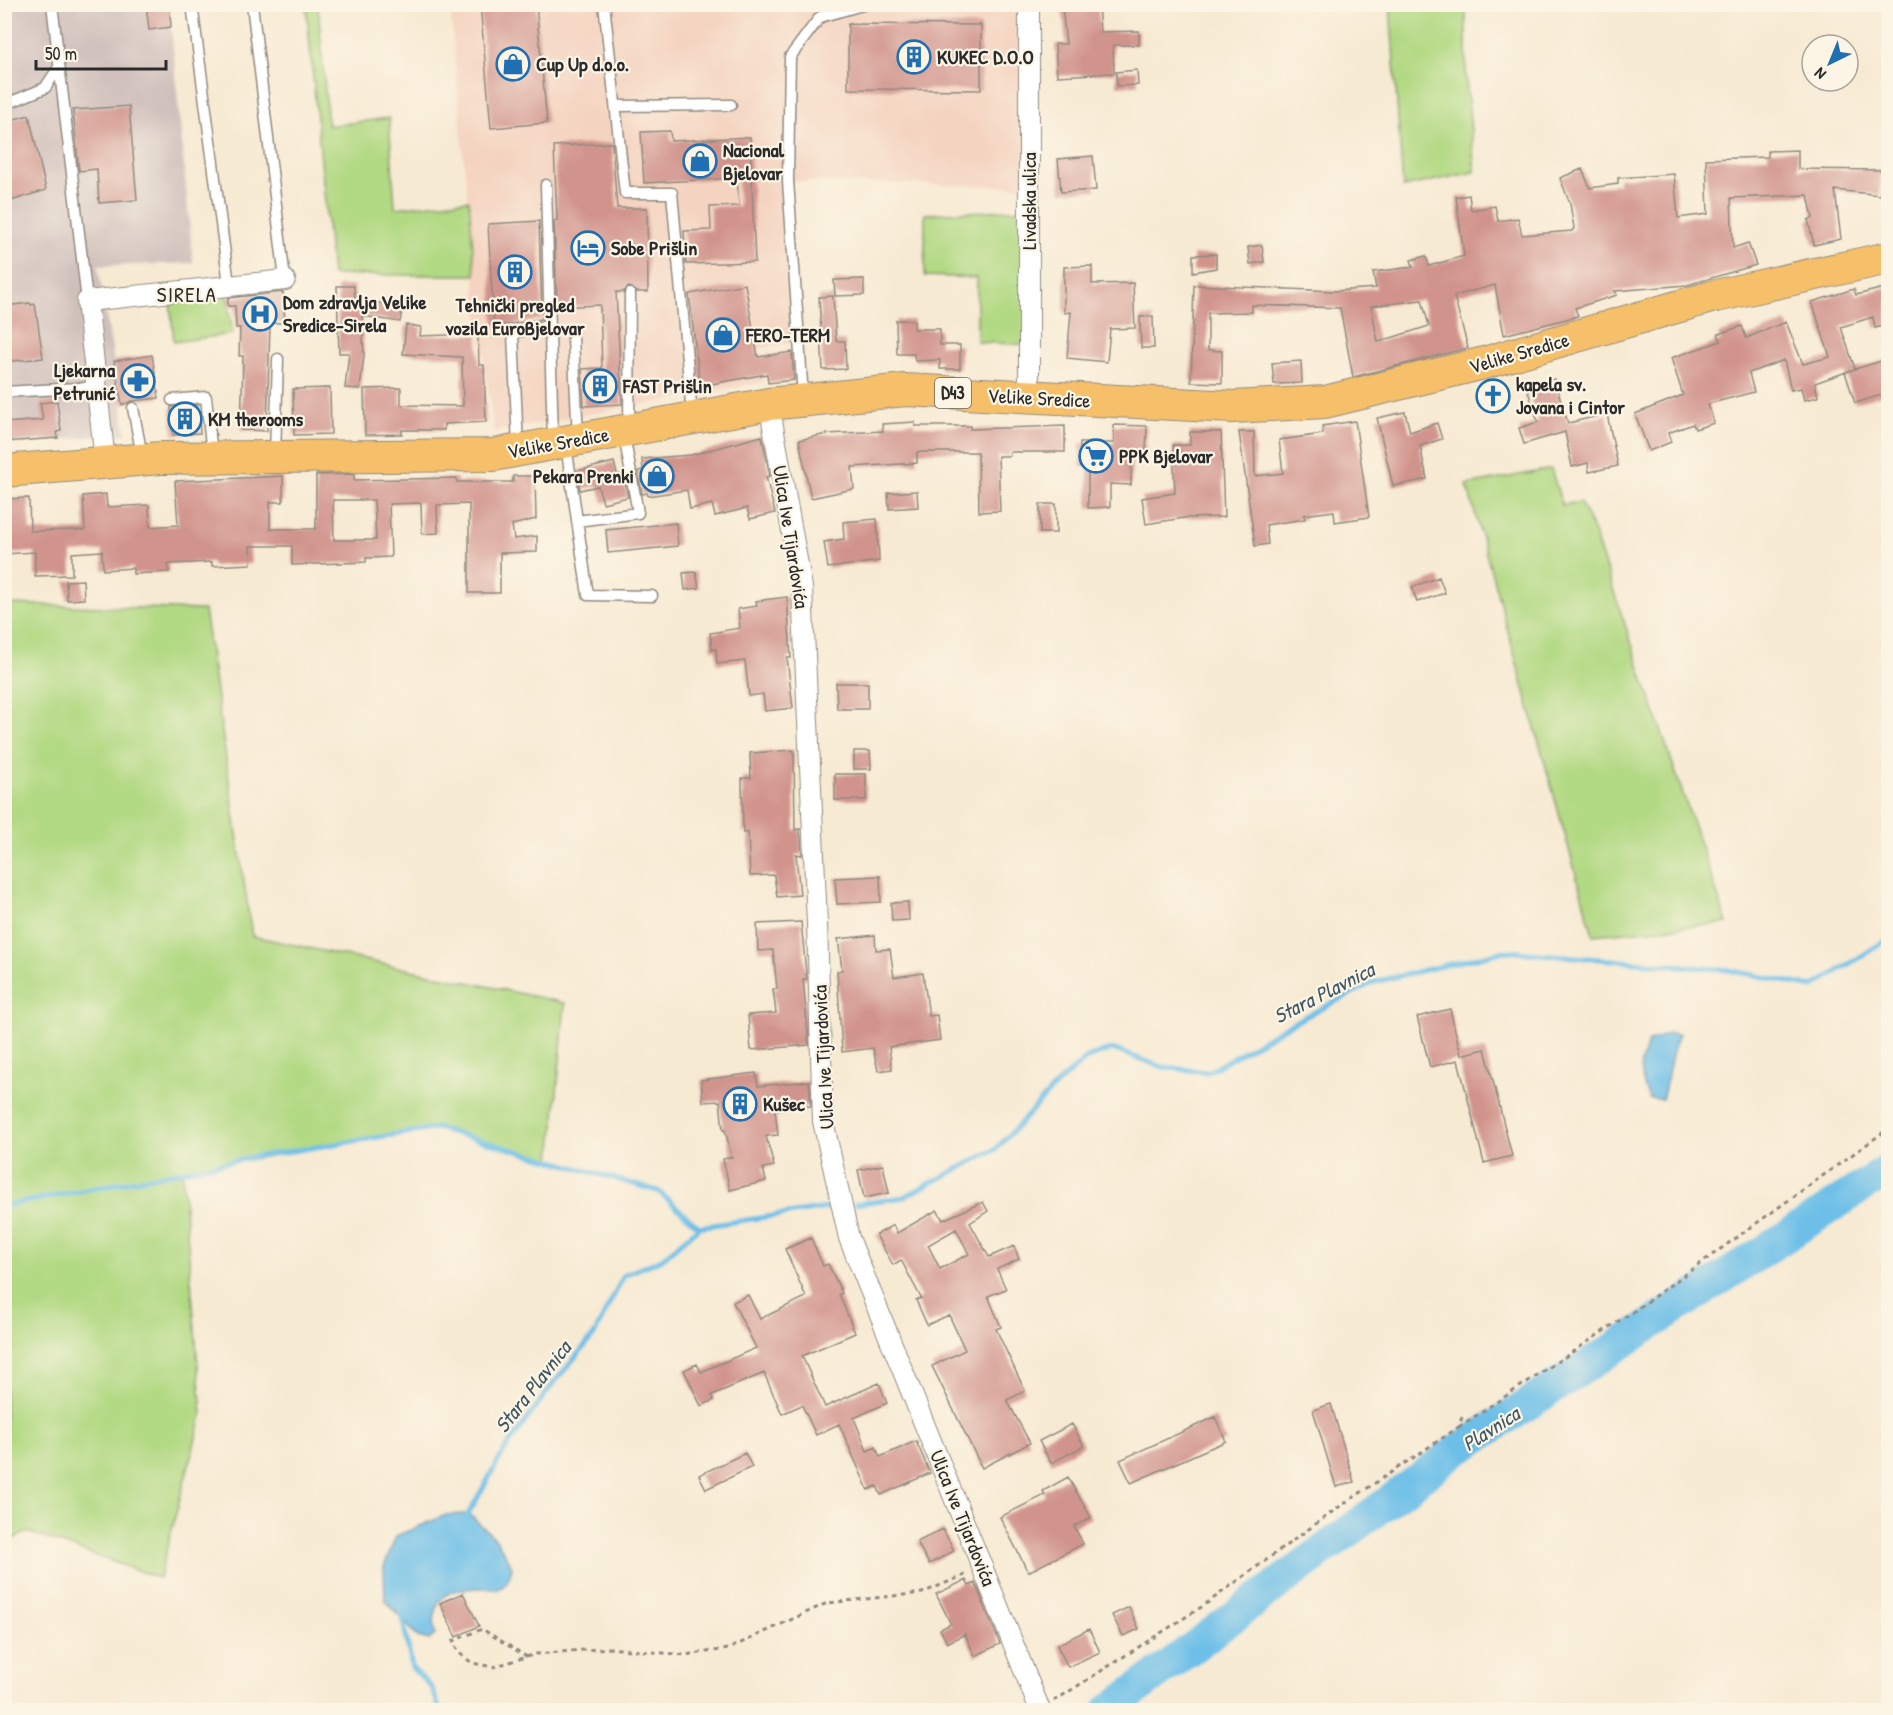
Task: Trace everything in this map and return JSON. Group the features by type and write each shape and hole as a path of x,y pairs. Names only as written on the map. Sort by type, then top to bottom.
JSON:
{"main road":[{"name":"Velike Sredice","path":"4,471 143,459 493,455 769,404 905,390 1233,407 1325,402 1484,363 1711,297 1888,258"}],"street":[{"name":"Livadska ulica","path":"1029,4 1029,398"},
{"path":"105,461 87,301 229,284 285,280"},
{"name":"Ulica Ive Tijardovića","path":"769,404 802,587 817,911 823,1121 849,1238 983,1567 1047,1706"}],"lane":[{"path":"52,4 87,301"},
{"path":"192,4 229,284"},
{"path":"252,4 285,280"},
{"path":"604,4 625,193 672,193 692,418"},
{"path":"803,400 788,181 790,57 820,17 866,4"},
{"path":"4,105 45,88 59,67"},
{"path":"616,106 731,105"},
{"path":"546,185 550,324 588,595 652,596"},
{"path":"577,520 638,513 626,431 630,294"},
{"path":"518,451 513,333 550,324"},
{"path":"566,442 573,338"},
{"path":"275,459 278,359"},
{"path":"4,392 98,387"},
{"path":"172,400 206,397 212,459"},
{"path":"133,408 143,459"}],"path":[{"path":"1047,1706 1203,1606 1339,1507 1634,1311 1888,1129"},
{"path":"1459,1427 1462,1416"},
{"path":"527,1657 482,1629 453,1641 458,1652 472,1663 493,1667 527,1657 609,1648 685,1655 728,1649 827,1604 922,1593 983,1567"}],"shaded area":[{"path":"5,5 169,5 193,263 98,266 126,434 5,444"},
{"path":"450,5 1029,5 1030,187 788,181 799,341 759,348 764,382 494,432 478,316"}],"green space":[{"path":"306,5 318,5 328,126 389,118 395,208 469,200 475,275 332,275"},
{"path":"1390,5 1466,5 1466,80 1475,172 1403,187"},
{"path":"1029,209 1029,345 977,342 977,278 925,276 925,214"},
{"path":"225,284 233,334 174,342 169,291"},
{"path":"1551,469 1562,505 1580,502 1591,525 1727,923 1593,935 1467,485"},
{"path":"5,604 204,610 252,936 565,1003 551,1160 437,1128 182,1171 202,1415 159,1578 28,1532 5,1542"}],"water":[{"path":"1670,1033 1679,1034 1662,1099 1649,1099 1640,1070 1642,1057 1649,1041"},
{"path":"469,1514 497,1540 512,1567 509,1577 506,1583 498,1589 471,1588 451,1592 444,1597 435,1611 435,1635 429,1640 418,1637 385,1600 384,1567 396,1536 446,1515"}],"building":[{"path":"146,4 169,4 171,27 149,30"},
{"name":"Cup Up d.o.o.","path":"480,4 536,4 547,123 491,128"},
{"path":"1098,4 1100,32 1139,31 1139,45 1113,45 1114,73 1057,76 1055,44 1066,44 1062,6"},
{"name":"KUKEC D.O.O","path":"848,24 981,25 981,90 848,89"},
{"path":"1137,70 1138,85 1117,86 1116,72"},
{"path":"129,106 137,200 99,203 97,169 79,171 73,110"},
{"path":"29,115 46,190 4,203 4,122"},
{"path":"670,131 671,141 750,137 755,262 686,264 684,231 711,230 710,207 739,206 737,178 644,183 641,132"},
{"name":"Sobe Prišlin","path":"612,143 617,208 647,208 648,292 637,292 629,287 623,292 616,292 622,404 584,406 582,369 602,368 600,305 557,307 554,146"},
{"path":"1798,150 1798,169 1882,170 1880,195 1835,190 1841,239 1814,245 1808,220 1813,218 1808,195 1731,198 1733,248 1748,243 1756,265 1687,285 1615,291 1617,295 1575,308 1578,316 1504,335 1495,285 1454,296 1468,348 1353,377 1340,308 1252,305 1252,312 1208,313 1208,350 1222,351 1222,383 1191,382 1194,285 1336,291 1376,288 1373,272 1413,267 1411,260 1426,256 1429,266 1464,256 1456,197 1469,195 1471,210 1495,206 1498,221 1518,218 1522,235 1572,231 1574,228 1570,204 1560,178 1582,169 1590,188 1618,184 1618,178 1674,174 1678,218 1708,214 1706,159 1768,157 1768,151","holes":["1422,300 1429,326 1378,342 1371,306"]},
{"path":"1093,156 1096,190 1061,192 1058,159"},
{"name":"Tehnički pregled vozila EuroBjelovar","path":"539,221 542,319 494,327 488,224"},
{"path":"1262,245 1264,262 1250,264 1248,247"},
{"path":"1216,254 1216,268 1193,272 1193,255"},
{"path":"1092,266 1092,284 1133,283 1135,328 1110,329 1107,362 1067,358 1071,312 1064,313 1064,267"},
{"path":"864,279 864,295 835,296 834,280"},
{"name":"FERO-TERM","path":"745,284 758,357 792,352 794,380 768,383 767,374 700,386 689,294"},
{"path":"337,286 354,286 355,299 403,307 400,322 362,316 364,355 360,389 345,388 349,353 339,353"},
{"path":"1888,287 1888,325 1875,328 1873,317 1841,327 1855,369 1815,383 1818,397 1804,400 1801,388 1791,390 1784,360 1749,373 1754,392 1708,404 1714,423 1695,429 1693,424 1668,433 1671,442 1649,451 1635,414 1683,395 1671,358 1721,341 1718,334 1742,326 1746,338 1786,322 1803,364 1830,357 1812,302 1854,289 1856,295"},
{"path":"283,292 285,323 270,323 267,431 241,430 243,356 239,356 240,328 236,328 235,306 228,306 228,298"},
{"path":"833,296 836,341 845,341 846,369 823,370 819,297"},
{"path":"35,304 43,358 4,362 4,306"},
{"path":"1153,316 1154,348 1141,348 1140,317"},
{"path":"896,320 914,320 914,329 940,329 940,345 960,345 960,369 940,369 940,360 915,361 914,354 897,354"},
{"path":"406,325 421,327 420,336 478,334 479,365 484,365 486,422 444,424 444,430 402,430 402,434 365,435 364,389 401,388 401,405 463,406 462,357 403,354"},
{"path":"152,355 159,398 132,401 122,405 114,361"},
{"path":"1888,359 1888,393 1855,403 1845,372"},
{"path":"1301,361 1302,383 1274,384 1272,363"},
{"path":"1554,379 1568,423 1607,414 1618,466 1589,472 1588,463 1572,467 1565,432 1524,444 1519,428 1538,422 1527,388"},
{"path":"330,388 331,434 294,435 293,389"},
{"path":"57,401 61,431 57,432 58,438 4,442 4,423 43,420 40,403"},
{"name":"KM therooms","path":"198,405 200,433 173,435 171,407"},
{"path":"1405,412 1410,432 1437,423 1442,439 1420,446 1427,479 1393,486 1377,418"},
{"path":"1355,421 1369,517 1335,522 1334,511 1304,515 1305,519 1266,525 1268,544 1255,546 1239,432 1254,432 1255,476 1283,473 1279,440 1323,434 1322,426"},
{"path":"915,422 915,426 970,426 970,429 1065,426 1065,452 1010,452 1010,456 998,456 1000,511 979,512 978,452 917,452 917,463 852,467 854,489 811,498 799,440 827,434 883,431 882,424"},
{"path":"1114,425 1147,426 1146,451 1132,451 1131,485 1110,484 1110,507 1088,508 1088,467 1080,467 1080,443 1114,443"},
{"path":"1190,432 1221,432 1224,517 1184,518 1146,524 1142,498 1175,493 1173,445 1190,445"},
{"path":"762,436 770,476 766,477 775,513 750,519 747,508 715,516 712,504 690,509 687,490 648,496 647,493 642,494 638,471 643,470 642,459 691,455"},
{"path":"614,462 617,475 623,474 628,497 603,503 598,486 580,490 577,471"},
{"path":"354,474 354,480 457,478 457,482 513,482 513,476 535,476 536,519 512,525 514,539 537,536 537,552 500,553 500,593 469,593 469,504 437,505 438,533 422,534 421,503 389,504 391,557 366,558 366,562 292,565 292,546 250,546 251,564 212,566 212,562 168,564 169,572 133,574 133,568 103,570 102,551 72,553 72,575 35,576 35,552 4,554 4,499 29,498 30,531 85,530 83,496 106,494 107,507 149,505 150,527 178,525 175,481 283,476 283,502 270,502 270,529 316,529 316,475","holes":["333,500 374,500 376,540 334,540"]},
{"path":"917,491 918,507 889,509 888,493"},
{"path":"1040,504 1056,504 1056,533 1040,533"},
{"path":"877,519 879,561 828,568 824,542 844,539 843,522"},
{"path":"676,523 678,546 608,553 606,530"},
{"path":"696,572 699,588 685,590 683,573"},
{"path":"1439,577 1445,593 1417,602 1412,587"},
{"path":"83,580 84,599 67,600 66,581"},
{"path":"787,597 791,658 787,658 793,708 765,711 763,694 749,696 745,661 717,664 716,649 712,650 710,633 740,628 738,609 757,606 756,601"},
{"path":"836,683 868,683 868,709 837,709"},
{"path":"794,750 795,830 800,829 802,855 796,854 800,895 777,897 774,875 750,876 748,832 743,833 742,778 751,778 750,753"},
{"path":"854,751 870,751 871,769 854,769"},
{"path":"835,774 866,774 866,800 835,800"},
{"path":"880,876 881,902 837,904 835,878"},
{"path":"908,902 909,920 892,921 891,903"},
{"path":"801,922 807,979 803,979 809,1045 751,1050 748,1015 776,1013 773,989 777,989 773,950 758,951 757,924"},
{"path":"875,935 876,950 890,949 894,977 923,973 929,1016 937,1015 940,1040 889,1047 892,1069 878,1071 873,1048 842,1052 837,971 842,970 838,939"},
{"path":"1450,1009 1461,1055 1485,1049 1512,1156 1484,1163 1458,1060 1430,1067 1417,1017"},
{"path":"756,1073 758,1086 809,1081 811,1106 775,1110 778,1135 766,1136 774,1166 763,1168 766,1181 730,1190 723,1159 732,1157 725,1130 723,1130 720,1101 703,1102 701,1080"},
{"path":"883,1165 889,1193 864,1198 858,1170"},
{"path":"983,1202 988,1211 970,1223 989,1257 1014,1246 1019,1259 997,1269 1006,1289 988,1296 1001,1327 996,1329 1025,1391 1007,1400 1030,1443 982,1468 932,1366 965,1350 949,1315 927,1325 916,1300 921,1298 901,1260 893,1265 876,1235 893,1225 897,1233 937,1210 943,1220","holes":["956,1229 969,1254 940,1269 928,1245"]},
{"path":"811,1238 823,1266 828,1264 842,1293 839,1294 855,1333 802,1356 825,1407 879,1383 887,1403 854,1418 867,1451 876,1447 880,1457 916,1441 930,1473 881,1495 877,1486 868,1490 839,1424 816,1435 802,1405 782,1414 764,1373 712,1395 714,1400 701,1406 684,1370 697,1364 701,1372 756,1348 733,1302 748,1295 760,1319 806,1297 785,1249"},
{"path":"1331,1404 1354,1482 1336,1487 1313,1410"},
{"path":"1215,1417 1226,1441 1131,1483 1120,1460"},
{"path":"1072,1424 1084,1446 1051,1463 1039,1441"},
{"path":"745,1453 752,1467 706,1489 699,1475"},
{"path":"1068,1477 1091,1518 1074,1526 1083,1544 1028,1572 1000,1517 1045,1495 1043,1491"},
{"path":"943,1529 954,1551 929,1564 917,1542"},
{"path":"966,1580 969,1586 975,1583 1000,1644 975,1656 965,1634 947,1643 940,1629 951,1624 936,1594"},
{"path":"463,1593 479,1626 456,1637 440,1603"},
{"path":"1129,1607 1139,1629 1123,1636 1112,1615"},
{"path":"1089,1629 1100,1652 1068,1667 1057,1645"}],"waterway":[{"name":"Stara Plavnica","path":"856,1204 904,1197 996,1149 1057,1084 1087,1058 1112,1049 1162,1067 1208,1072 1289,1025 1374,982 1505,951 1729,970 1813,987 1888,939"},
{"path":"4,1206 253,1157 437,1128 658,1191 699,1227"},
{"name":"Plavnica","path":"1109,1710 1456,1451 1888,1170"},
{"name":"Stara Plavnica","path":"466,1518 504,1451 552,1385 594,1335 624,1275 662,1259 699,1227 827,1208"},
{"name":"Stara Plavnica","path":"406,1615 403,1620 412,1668 432,1688 440,1710"}],"place":[{"name":"KUKEC D.O.O","path":"914,57"},
{"name":"Cup Up d.o.o.","path":"513,64"},
{"name":"Nacional Bjelovar","path":"700,161"},
{"name":"Sobe Prišlin","path":"588,248"},
{"name":"Tehnički pregled vozila EuroBjelovar","path":"515,272"},
{"name":"Dom zdravlja Velike Sredice-Sirela","path":"260,314"},
{"name":"FERO-TERM","path":"723,335"},
{"name":"Ljekarna Petrunić","path":"138,381"},
{"name":"FAST Prišlin","path":"600,386"},
{"name":"kapela sv. Jovana i Cintor","path":"1493,396"},
{"name":"KM therooms","path":"185,419"},
{"name":"PPK Bjelovar","path":"1096,456"},
{"name":"Pekara Prenki","path":"657,476"},
{"name":"Kušec","path":"740,1104"}],"district":[{"name":"SIRELA","path":"187,295"}]}
